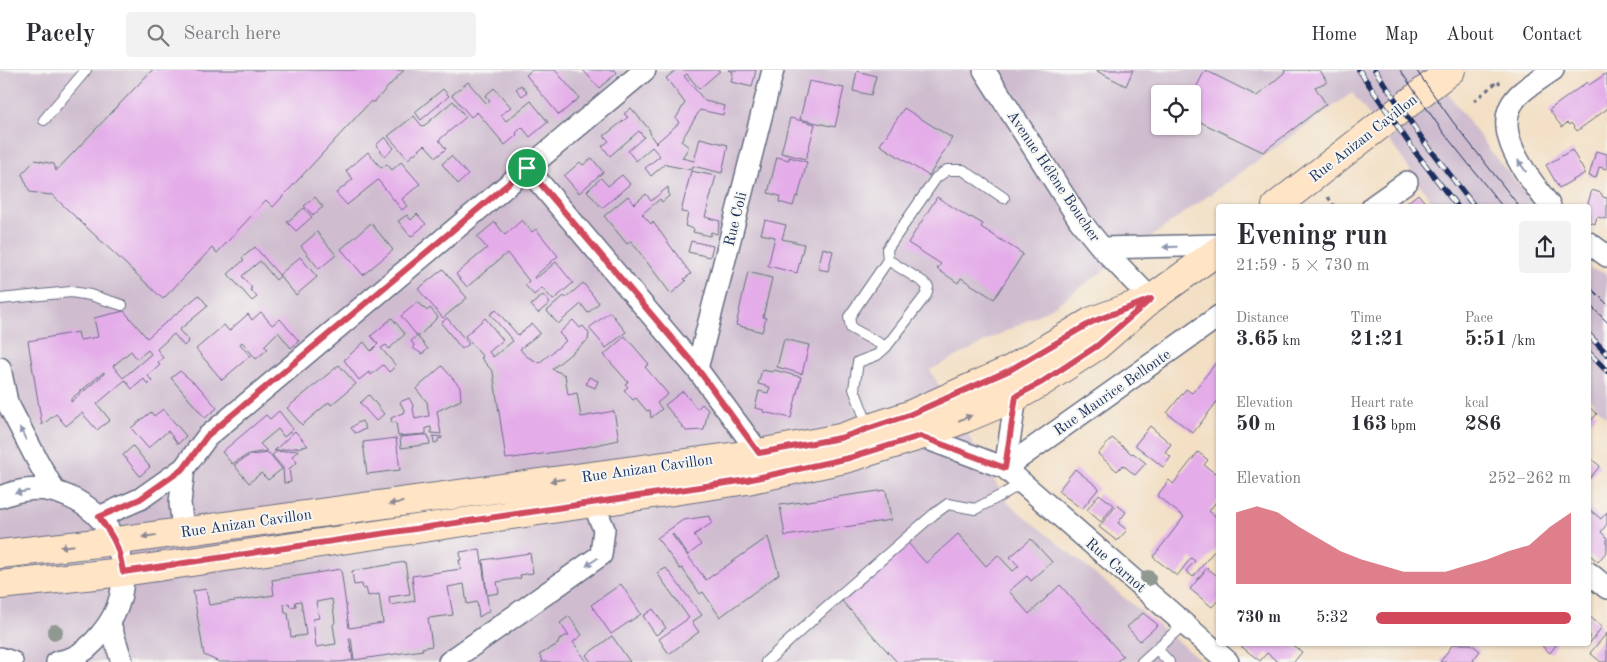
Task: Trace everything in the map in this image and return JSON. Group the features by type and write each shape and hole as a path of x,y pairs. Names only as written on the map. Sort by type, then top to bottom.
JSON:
{"main road":[{"name":"Rue Anizan Cavillon","path":"1279,204 1451,70"},
{"name":"Rue Anizan Cavillon","path":"0,585 123,572 593,503 756,478 849,458 920,436 1016,396 1042,382 1097,346 1151,299 1216,252"},
{"name":"Rue Anizan Cavillon","path":"0,554 115,541 759,453 840,438 909,415 1010,370 1092,322 1151,299"}],"street":[{"path":"99,517 140,499 184,468 207,436 644,70"},
{"name":"Rue Coli","path":"697,368 773,70"},
{"name":"Avenue Hélène Boucher","path":"984,70 1080,221 1102,248 1151,299"},
{"path":"1549,204 1515,156 1506,122 1510,106 1520,92 1553,70"},
{"path":"527,168 697,368 759,453"},
{"path":"1375,204 1407,182"},
{"path":"1591,244 1607,256"},
{"path":"1102,248 1216,245"},
{"name":"Rue Maurice Bellonte","path":"1005,468 1216,318"},
{"path":"0,368 6,402 55,492"},
{"path":"920,436 1005,468 1016,396"},
{"path":"0,425 6,402"},
{"path":"183,531 180,503 184,468"},
{"name":"Rue Carnot","path":"1005,468 1228,662"},
{"path":"0,497 26,490 55,492 79,501 99,517 115,541 121,556 123,572 121,599 110,624 93,644 68,661"},
{"path":"449,662 601,555 604,529 593,503"},
{"path":"1591,575 1607,588"},
{"path":"110,624 122,662"},
{"path":"0,658 12,662"}],"lane":[{"path":"44,120 86,70"},
{"path":"886,347 851,328 849,317 888,260 887,249 936,178 947,170 964,170 1004,198"},
{"path":"869,428 854,389 858,362 877,354 886,347 926,296 928,287 888,260"},
{"path":"0,299 71,292 90,295 122,305"},
{"path":"766,662 934,514 948,504 974,509 1022,483"},
{"path":"1142,662 1184,624"},
{"path":"1157,649 1169,662"}],"path":[{"path":"1474,101 1498,81 1503,87"},
{"path":"1328,197 1333,204"}],"shaded area":[{"path":"0,70 1430,70 1499,162 1535,204 1434,204 1399,154 1352,93 1053,307 930,370 1007,502 1203,662 0,662"},
{"path":"1591,269 1607,273 1607,418 1591,400"}],"building":[{"path":"152,70 404,70 373,103 371,101 273,207 266,200 217,253 212,248 163,299 51,194 30,192 22,174 35,160 54,164 56,171"},
{"path":"532,70 555,70 579,98 559,115 526,75"},
{"path":"583,70 615,70 617,73 599,88"},
{"path":"676,70 721,70 699,89 687,74 684,76 705,101 725,106 723,115 700,110 681,141 689,147 682,158 694,161 700,138 728,145 722,173 693,166 692,170 666,165 666,163 651,176 645,168 660,156 652,147 636,161 628,151 644,137 639,131 610,156 602,146 609,141 604,136 628,117 624,114 631,108 649,129 656,143 679,123 676,118 685,103 666,78"},
{"path":"728,70 756,70 752,87 731,82 733,72"},
{"path":"1095,70 1133,70 1126,86"},
{"path":"1205,70 1257,96 1285,72 1284,70 1320,70 1327,82 1315,87 1326,104 1263,152 1201,122 1201,85 1198,85"},
{"path":"857,71 876,76 871,95 853,91"},
{"path":"1607,73 1607,109 1577,131 1571,123 1569,125 1567,123 1562,127 1549,110 1587,82 1589,85"},
{"path":"809,81 844,88 835,127 800,119"},
{"path":"468,82 487,104 490,101 485,96 494,88 511,107 501,115 506,121 531,101 548,122 530,137 522,127 516,133 517,135 505,145 477,112 471,117 452,95"},
{"path":"521,85 527,92 522,96 516,89"},
{"path":"443,89 449,96 421,120 415,112"},
{"path":"453,101 466,117 439,140 446,149 436,157 425,145 408,159 388,136 414,116 422,126 425,125"},
{"path":"904,108 952,138 929,176 880,145"},
{"path":"790,118 815,124 806,159 781,153"},
{"path":"385,137 394,148 385,156 376,145"},
{"path":"1572,150 1585,173 1559,188 1546,165"},
{"path":"1596,151 1607,154 1607,169 1599,167 1596,178 1589,176"},
{"path":"368,152 381,168 387,164 392,170 401,162 420,184 402,199 407,206 402,210 378,180 347,205 336,193 353,179 346,171"},
{"path":"451,156 468,175 458,184 442,164"},
{"path":"777,157 789,160 789,157 807,162 798,197 796,196 793,206 779,202 780,196 768,193"},
{"path":"592,158 603,172 579,193 564,176 580,162 583,165"},
{"path":"691,171 716,176 705,217 720,221 717,234 711,232 710,236 693,232 694,229 685,226 688,213 681,212"},
{"path":"622,175 630,184 602,208 587,191 601,178 608,186"},
{"path":"668,187 669,196 662,202 660,199 642,214 651,224 653,222 691,274 671,294 631,241 627,244 604,216 628,196 634,204 646,194 651,201"},
{"path":"1592,190 1601,193 1603,197 1607,198 1607,219 1597,217 1595,224 1591,223 1591,204 1588,204"},
{"path":"1418,194 1426,204 1406,204"},
{"path":"315,197 323,207 313,215 304,206"},
{"path":"937,197 983,224 981,227 1023,254 994,299 961,278 958,283 937,269 941,264 908,243"},
{"path":"304,208 312,217 296,231 287,222"},
{"path":"417,214 426,224 411,237 398,221 407,215 411,220"},
{"path":"522,220 532,232 536,229 558,256 534,277 535,279 556,262 573,283 553,300 542,288 534,295 525,285 529,281 507,253 467,287 456,274 487,248 477,237 495,222 505,235"},
{"path":"765,220 786,225 782,239 804,244 797,273 768,266 775,237 761,234"},
{"path":"371,223 393,250 363,275 341,249"},
{"path":"317,232 336,255 319,269 301,246"},
{"path":"691,241 713,246 710,257 688,252"},
{"path":"255,247 280,276 276,280 260,261 242,276 257,297 252,301 228,274"},
{"path":"823,248 833,251 828,271 818,269"},
{"path":"300,257 317,277 296,295 279,275"},
{"path":"443,269 467,298 443,318 418,289"},
{"path":"748,272 772,278 763,317 766,318 762,332 736,325"},
{"path":"583,283 599,303 588,313 581,304 558,324 547,311"},
{"path":"199,295 208,306 179,330 189,341 184,346 174,334 157,349 163,358 158,362 160,365 148,376 152,381 148,385 144,379 132,389 125,380 97,404 110,420 97,430 82,413 66,426 56,414 42,425 28,341 78,332 80,340 98,337 94,318 124,311 147,338","holes":["148,350 151,354 123,378 113,366 131,351 137,359","104,372 104,374 71,402 71,399"]},
{"path":"543,295 550,303 538,313 531,305"},
{"path":"418,302 427,311 430,308 438,317 418,337 401,316"},
{"path":"496,310 518,335 532,324 540,333 520,349 526,356 539,363 566,341 559,333 573,320 580,328 583,326 589,333 588,340 552,369 565,375 568,395 577,393 581,417 614,411 619,440 577,449 506,459 493,372 465,336 485,318 503,340 489,352 493,357 513,341 490,314"},
{"path":"261,312 272,325 280,319 299,341 291,348 278,332 264,346 268,349 256,359 242,342 240,344 250,356 222,380 196,349 224,325 229,331 248,314 252,320"},
{"path":"610,312 626,332 606,348 589,328"},
{"path":"392,318 405,334 389,349 386,345 381,348 396,366 389,372 383,365 371,375 369,372 359,380 344,360 364,342 371,351 378,344 371,336"},
{"path":"447,318 469,344 462,349 441,323"},
{"path":"417,336 428,349 422,354 413,348 414,345 411,341"},
{"path":"625,336 649,364 645,367 668,394 657,403 662,409 651,418 650,410 647,411 636,398 633,400 624,390 628,387 625,384 628,382 604,355"},
{"path":"784,339 809,345 802,374 777,367"},
{"path":"1216,363 1216,403 1193,433 1167,413 1186,389 1192,393"},
{"path":"339,365 356,384 331,405 329,402 302,425 287,408"},
{"path":"442,366 460,387 461,400 437,411 441,434 431,433 431,427 426,428 426,434 398,436 396,422 392,423 391,418 405,412 400,402 409,398 414,407 415,419 429,416 427,402 416,389"},
{"path":"762,370 773,372 774,370 801,377 791,418 763,412 764,410 755,408 759,391 768,393 770,387 758,384"},
{"path":"180,371 200,388 217,408 205,418 171,378"},
{"path":"589,377 598,381 595,388 586,384"},
{"path":"683,391 697,409 702,404 708,410 704,430 686,431 665,405"},
{"path":"369,395 384,414 376,421 360,403"},
{"path":"163,409 186,436 178,444 168,431 148,448 131,428 151,412 154,416"},
{"path":"1591,409 1597,414 1591,421"},
{"path":"279,411 293,429 284,437 278,429 260,444 267,451 249,454 232,464 222,452 266,415 270,419"},
{"path":"362,421 366,429 355,433 351,428"},
{"path":"1150,426 1171,444 1165,452 1171,457 1163,467 1135,445"},
{"path":"295,431 308,446 274,451"},
{"path":"428,435 430,444 401,448 400,437"},
{"path":"433,436 442,437 442,438 434,443"},
{"path":"396,438 400,470 367,474 363,442"},
{"path":"1112,438 1146,463 1135,475 1123,465 1117,471 1098,454"},
{"path":"133,446 150,467 140,476 123,455"},
{"path":"299,450 292,456 297,462 289,469 291,482 284,483 283,468 272,455 276,452"},
{"path":"1198,452 1208,460 1204,465 1216,474 1216,502 1209,511 1216,517 1216,549 1193,577 1186,571 1195,561 1191,558 1177,576 1153,557 1184,517 1157,496 1169,480 1173,484"},
{"path":"269,453 282,469 268,480 261,473 249,483 234,465 250,455"},
{"path":"1591,459 1600,466 1591,477"},
{"path":"1075,469 1099,488 1082,509 1058,491"},
{"path":"886,490 891,520 785,536 780,505"},
{"path":"1099,494 1114,505 1101,522 1087,510"},
{"path":"1117,505 1126,512 1118,523 1127,530 1117,541 1099,527"},
{"path":"1591,511 1601,519 1607,512 1607,524 1601,532 1607,538 1607,551 1598,562 1591,556"},
{"path":"710,516 712,523 694,535 701,545 688,555 672,535 706,580 768,537 779,574 720,617 703,592 700,594 682,568 680,569 657,538 683,520"},
{"path":"958,534 986,566 998,555 1013,571 1019,566 1010,557 1031,539 1052,562 1031,581 1027,576 1009,591 1029,614 1060,585 1123,656 1116,662 897,662 842,601 908,543 926,563"},
{"path":"480,549 489,611 479,617 477,602 467,604 464,584 448,587 453,615 428,618 432,646 422,648 423,650 354,660 351,638 349,638 353,660 341,662 219,662 204,655 193,591 206,589 209,605 274,595 272,580 341,569 349,628 383,623 379,594 368,596 366,588 363,589 362,584 354,585 352,571 405,562 410,594 389,597 390,605 415,601 412,576 461,569 460,552","holes":["332,599 336,644 316,647 313,619 319,618 316,602","301,601 306,635 291,637 288,613 285,613 284,604 289,603 290,607 296,606 295,602"]},
{"path":"530,553 533,573 520,575 521,578 497,582 499,593 487,595 483,560"},
{"path":"666,568 702,615 692,622 699,632 669,654 659,639 689,618 657,573"},
{"path":"1207,568 1216,575 1216,602 1212,607 1190,589"},
{"path":"621,584 641,614 611,634 591,605"},
{"path":"653,609 666,628 656,635 643,616"},
{"path":"1143,613 1158,625 1140,641 1127,627"},
{"path":"569,616 582,635 573,642 587,662 541,662 543,660 539,655 558,644 559,640 565,636 569,636 560,623"},
{"path":"1591,618 1602,627 1591,641"},
{"path":"1607,633 1607,662 1601,662 1590,653"},
{"path":"612,636 630,662 591,662 586,655"},
{"path":"1241,646 1294,646 1302,652 1294,662 1278,662 1267,653 1260,661"},
{"path":"1452,646 1474,646 1480,651 1473,660 1475,662 1440,662"},
{"path":"1542,646 1555,646 1550,653"}],"tram line":[{"path":"1400,70 1443,132 1500,204"},
{"path":"1416,70 1453,122 1517,204"},
{"path":"1591,288 1607,304"},
{"path":"1591,306 1607,322"}],"railway":[{"path":"1359,70 1413,149 1455,204"},
{"path":"1375,70 1423,140 1472,204"},
{"path":"1591,337 1607,354"},
{"path":"1591,355 1607,371"}],"route":[{"path":"527,168 697,368 759,453 840,438 909,415 1010,370 1092,322 1151,299 1097,346 1042,382 1016,396 1005,468 920,436 849,458 747,480 123,572 121,556 115,541 99,517 140,499 184,468 207,436 527,168"}]}
